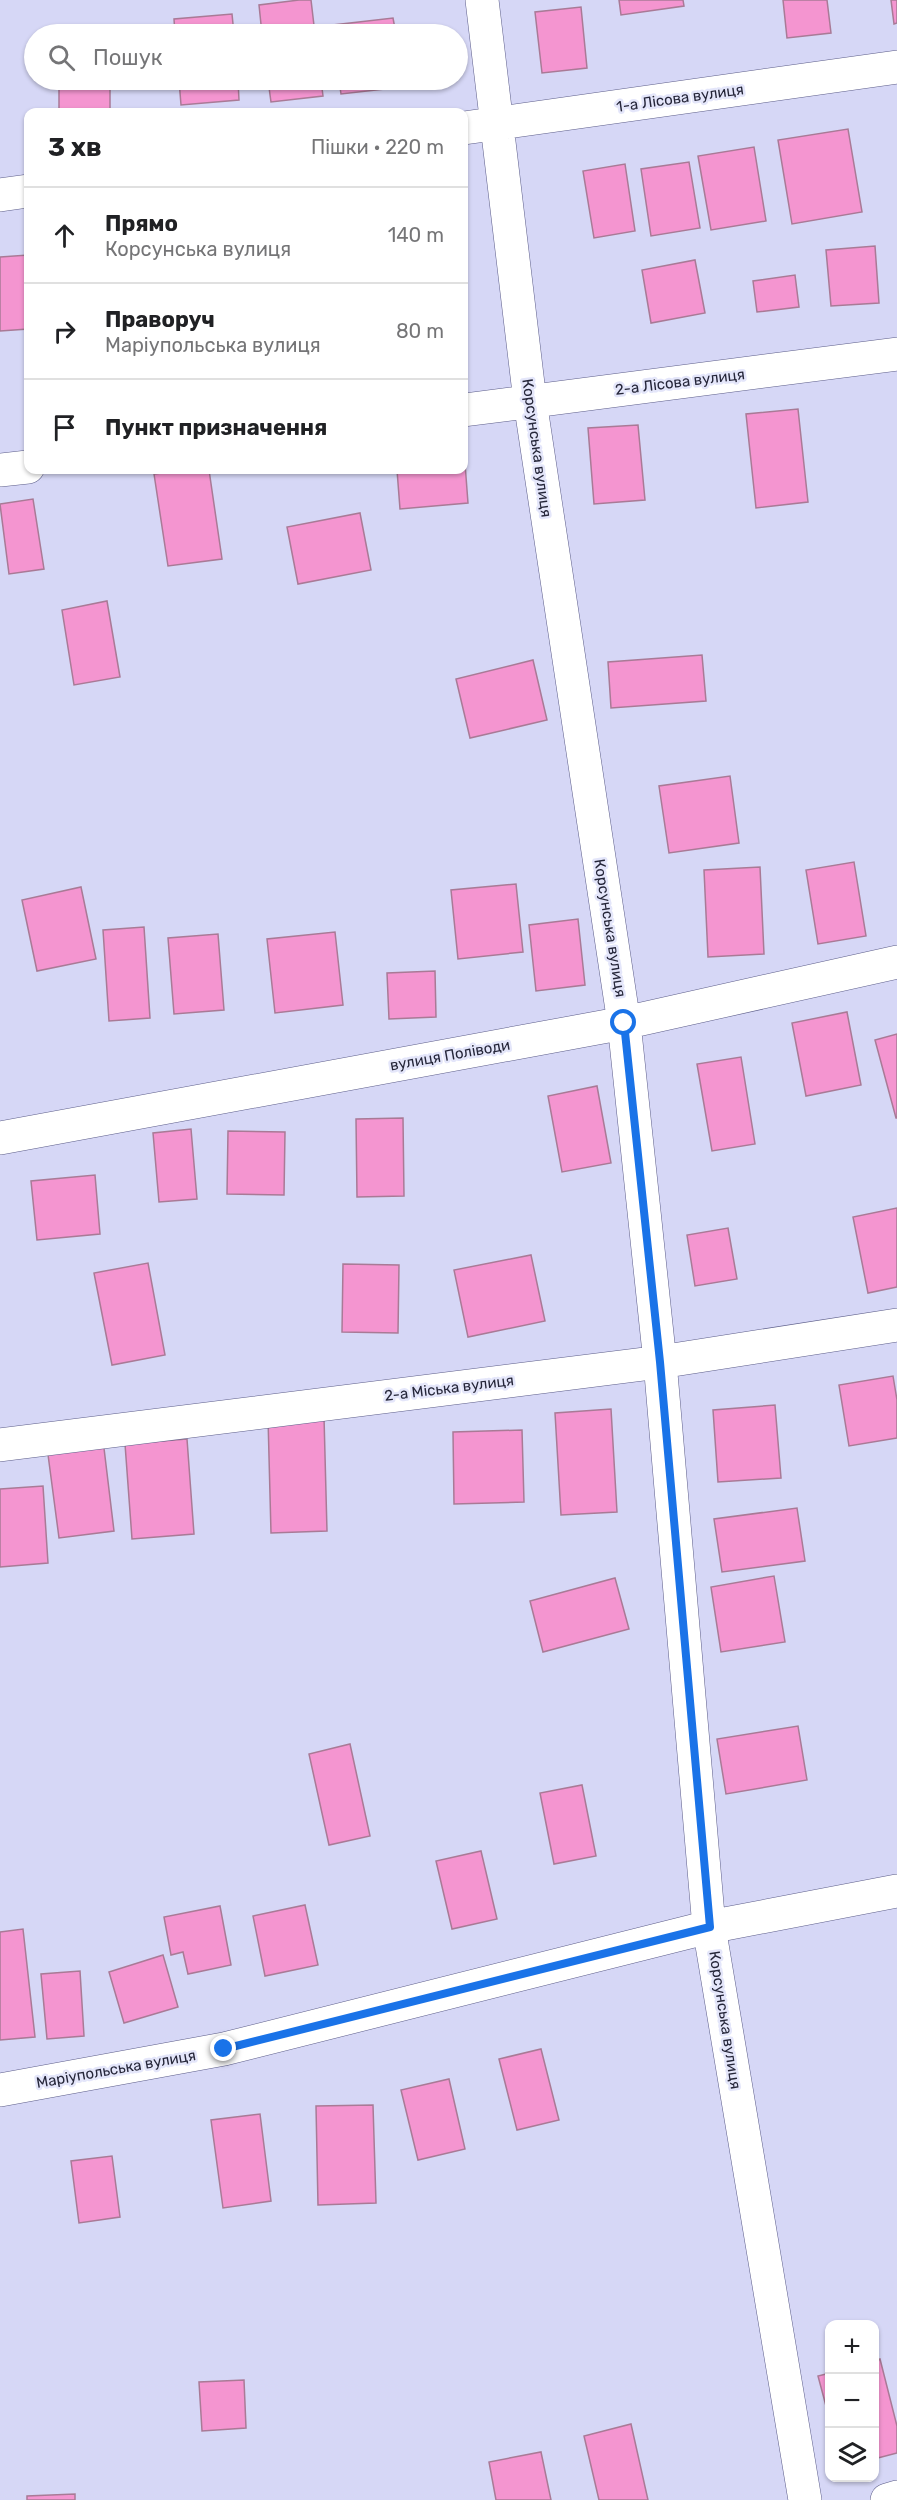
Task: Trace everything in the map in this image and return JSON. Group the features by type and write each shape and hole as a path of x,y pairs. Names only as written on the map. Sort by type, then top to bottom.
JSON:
{"street":[{"name":"Корсунська вулиця","path":"482,0 495,124 530,401 624,1023 660,1362 710,1927 805,2500"},
{"name":"1-а Лісова вулиця","path":"468,127 897,67"},
{"path":"0,195 24,192"},
{"name":"2-а Лісова вулиця","path":"468,409 897,354"},
{"path":"0,470 24,467"},
{"name":"вулиця Поліводи","path":"0,1138 624,1023 897,963"},
{"name":"2-а Міська вулиця","path":"0,1444 660,1362 897,1325"},
{"name":"Маріупольська вулиця","path":"0,2090 224,2049 710,1927 897,1892"},
{"path":"887,2500 897,2498"}],"building":[{"path":"311,0 314,24 261,24 259,5"},
{"path":"619,0 683,0 684,6 621,15"},
{"path":"783,0 827,0 831,33 787,38"},
{"path":"891,0 897,0 897,23 894,24"},
{"path":"581,7 587,68 542,73 535,12"},
{"path":"232,14 233,24 174,24 174,19"},
{"path":"393,18 394,24 342,24"},
{"path":"59,90 110,90 110,108 59,108"},
{"path":"180,90 238,90 239,100 181,105"},
{"path":"269,90 322,90 323,96 271,102"},
{"path":"340,90 376,90 341,94"},
{"path":"848,129 862,212 792,224 778,140"},
{"path":"754,147 766,221 711,230 698,156"},
{"path":"689,162 700,228 651,236 641,169"},
{"path":"625,164 635,231 594,238 583,171"},
{"path":"875,246 879,303 831,306 826,250"},
{"path":"24,255 24,329 0,331 0,257"},
{"path":"695,260 705,313 651,323 642,270"},
{"path":"795,275 799,307 757,312 753,281"},
{"path":"798,409 808,502 756,508 746,414"},
{"path":"638,425 645,500 594,504 588,428"},
{"path":"154,474 210,474 222,559 168,566"},
{"path":"397,474 466,474 468,503 400,509"},
{"path":"33,499 44,569 9,574 0,504"},
{"path":"360,513 371,570 298,584 287,527"},
{"path":"107,601 120,677 74,685 62,610"},
{"path":"702,655 706,701 611,708 608,662"},
{"path":"533,660 547,720 470,738 456,679"},
{"path":"730,776 739,843 669,853 659,786"},
{"path":"854,862 866,936 818,944 806,870"},
{"path":"760,867 764,954 708,957 704,870"},
{"path":"516,884 523,952 458,959 451,890"},
{"path":"81,887 96,959 37,971 22,900"},
{"path":"578,919 585,985 536,991 529,925"},
{"path":"144,927 150,1018 109,1021 103,930"},
{"path":"335,932 343,1005 275,1013 267,939"},
{"path":"218,934 224,1010 174,1014 168,938"},
{"path":"435,971 436,1017 389,1019 387,973"},
{"path":"847,1012 861,1085 806,1096 792,1023"},
{"path":"897,1034 897,1118 896,1118 875,1040"},
{"path":"741,1057 755,1144 712,1151 697,1064"},
{"path":"597,1086 611,1163 562,1172 548,1096"},
{"path":"403,1118 404,1196 357,1197 356,1119"},
{"path":"191,1129 197,1199 159,1202 153,1133"},
{"path":"228,1131 285,1132 284,1195 227,1194"},
{"path":"95,1175 100,1234 37,1240 31,1181"},
{"path":"897,1208 897,1287 868,1293 853,1217"},
{"path":"728,1228 737,1279 695,1286 687,1235"},
{"path":"531,1255 545,1321 468,1337 454,1270"},
{"path":"148,1263 165,1355 112,1365 94,1273"},
{"path":"343,1264 399,1265 398,1333 342,1332"},
{"path":"893,1376 897,1400 897,1438 849,1446 839,1385"},
{"path":"775,1405 781,1478 718,1482 713,1410"},
{"path":"611,1409 617,1512 561,1515 555,1413"},
{"path":"324,1417 327,1531 271,1533 268,1418"},
{"path":"522,1430 524,1502 454,1504 453,1432"},
{"path":"187,1439 194,1534 132,1539 125,1444"},
{"path":"103,1440 114,1531 59,1538 47,1447"},
{"path":"43,1486 48,1563 0,1567 0,1489"},
{"path":"797,1508 805,1561 722,1572 714,1519"},
{"path":"774,1576 785,1642 721,1652 711,1587"},
{"path":"615,1578 629,1629 543,1652 530,1601"},
{"path":"798,1726 807,1780 726,1794 717,1739"},
{"path":"350,1744 370,1836 329,1845 309,1754"},
{"path":"582,1785 596,1856 554,1864 540,1793"},
{"path":"481,1851 497,1919 452,1929 436,1861"},
{"path":"305,1905 318,1965 265,1976 253,1916"},
{"path":"220,1906 231,1965 188,1974 183,1952 171,1955 164,1917"},
{"path":"23,1929 35,2037 0,2040 0,1932"},
{"path":"163,1955 178,2007 124,2023 109,1972"},
{"path":"80,1971 84,2036 47,2039 41,1974"},
{"path":"541,2049 559,2120 517,2130 499,2059"},
{"path":"449,2079 465,2149 418,2160 401,2090"},
{"path":"373,2105 376,2203 318,2205 316,2106"},
{"path":"260,2114 271,2201 223,2208 211,2120"},
{"path":"112,2156 120,2217 79,2223 71,2161"},
{"path":"879,2359 897,2426 897,2453 879,2458 879,2374"},
{"path":"825,2374 825,2402 818,2376"},
{"path":"244,2380 246,2428 202,2431 199,2382"},
{"path":"631,2424 648,2500 599,2500 584,2436"},
{"path":"541,2452 551,2500 496,2500 489,2462"},
{"path":"75,2494 75,2500 27,2500 27,2496"}],"route":[{"path":"224,2049 710,1927 660,1362 624,1023"}]}
